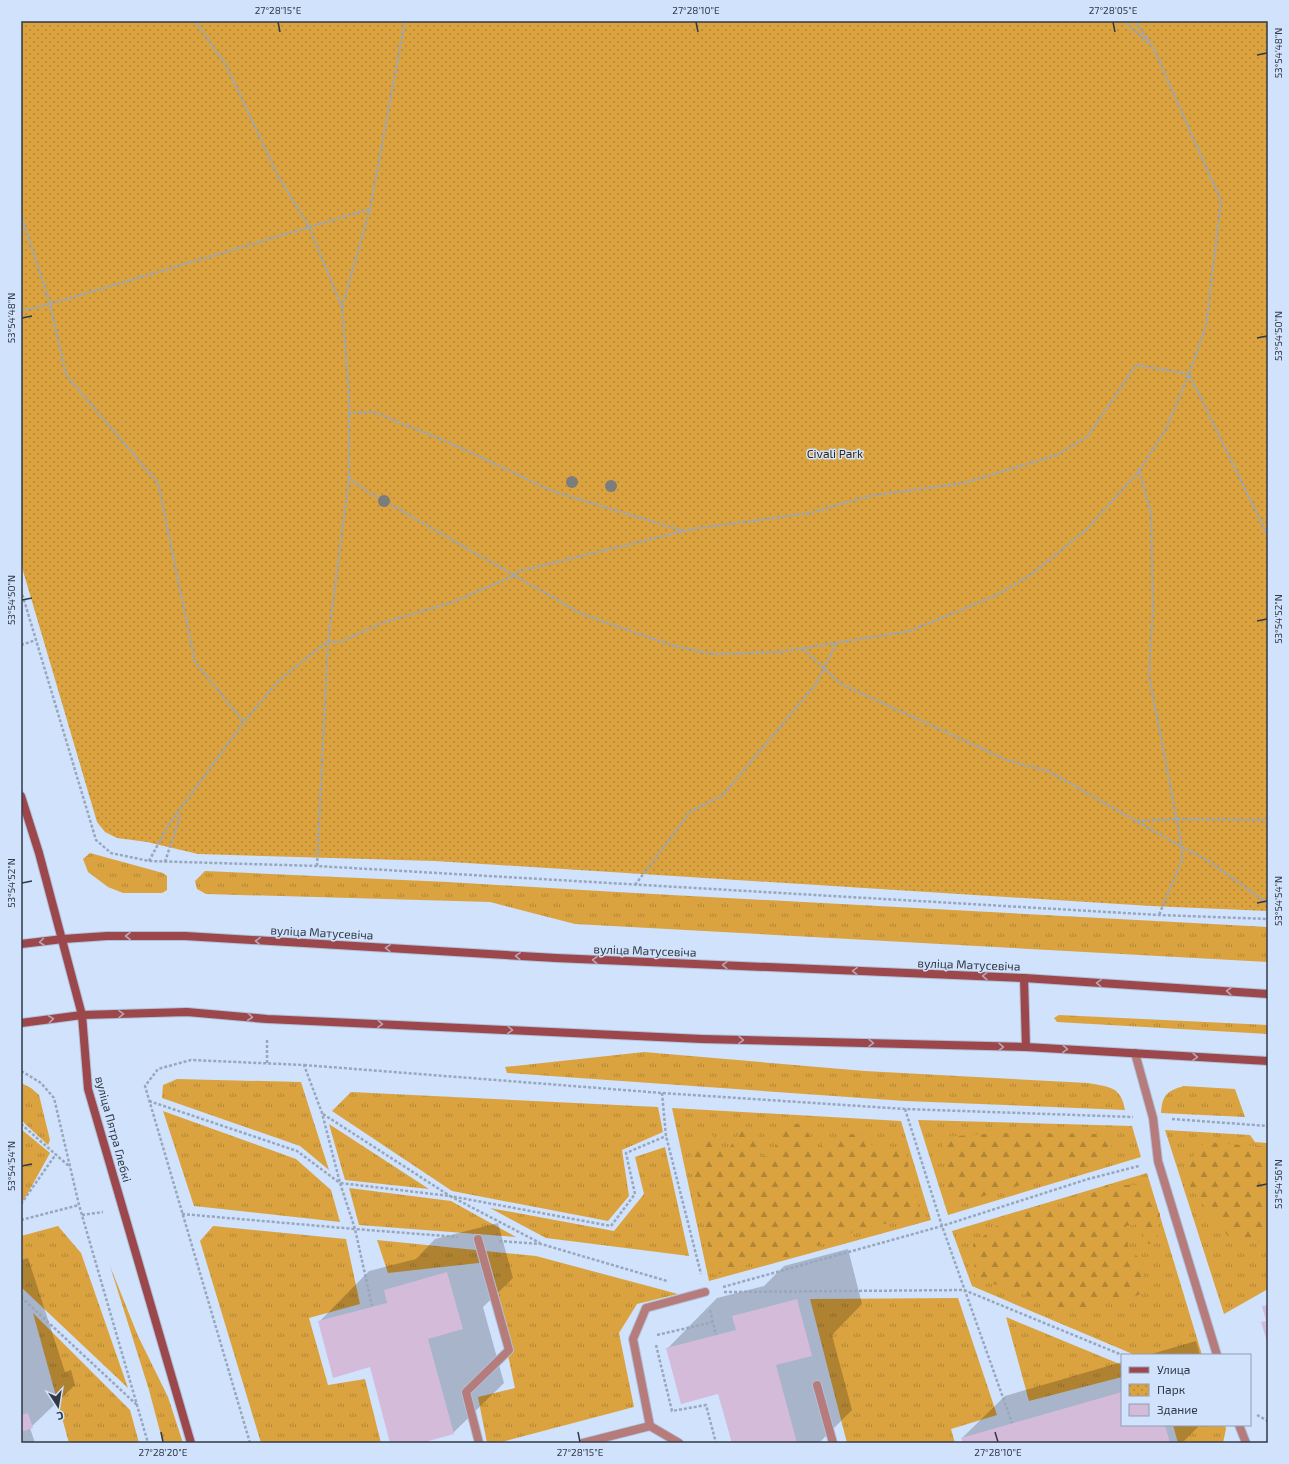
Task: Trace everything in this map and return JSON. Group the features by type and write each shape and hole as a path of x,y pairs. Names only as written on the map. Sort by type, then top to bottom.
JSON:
{"main road":[{"name":"вуліца Пятра Глебкі","path":"21,796 39,853 63,939 82,1015 88,1089 191,1443"},
{"name":"вуліца Матусевіча","path":"21,944 107,936 186,936 556,958 1024,978 1268,994"},
{"path":"1024,978 1026,1047"},
{"path":"21,1023 82,1015 187,1012 267,1019 702,1039 1026,1047 1268,1061"}],"lane":[{"path":"1135,1053 1152,1118 1158,1161 1217,1354"},
{"path":"478,1239 509,1350 466,1392 479,1443"},
{"path":"650,1426 633,1339 646,1308 705,1292"},
{"path":"818,1385 833,1443"},
{"path":"583,1443 650,1426 678,1443"},
{"path":"1239,1426 1246,1443"}],"path":[{"path":"195,21 226,65 278,176 309,227 342,307 350,394 349,478 328,641 317,866"},
{"path":"342,307 370,209 405,21"},
{"path":"1124,21 1153,47"},
{"path":"349,478 365,490 582,614 674,646 713,654 779,652 910,631 997,595 1033,573 1088,529 1139,471 1166,429 1189,374 1206,326 1221,201 1153,47 1135,21"},
{"path":"21,311 50,304 370,209"},
{"path":"21,214 50,304 66,375 158,484 194,662 244,722"},
{"path":"149,861 178,812 244,722 279,680 328,641 340,642 382,623 453,602 514,576 516,572 692,529 810,513 869,496 964,483 1057,455 1088,436 1136,365 1189,374"},
{"path":"1189,374 1268,536"},
{"path":"349,413 374,412 457,446 552,491 684,531"},
{"path":"1139,471 1151,513 1153,609 1149,676 1182,847 1182,860 1159,915"},
{"path":"21,590 96,840 111,853 149,861 165,862 317,866 1159,915 1268,919"},
{"path":"21,645 36,640"},
{"path":"635,884 690,812 723,795 816,684 836,643"},
{"path":"803,648 841,684 1009,761 1048,771 1207,860 1268,904"},
{"path":"165,862 180,816 178,812"},
{"path":"1137,821 1177,819 1268,820"},
{"path":"250,1443 145,1086 158,1069 191,1060 304,1065 662,1093 905,1109 1152,1118 1268,1126"},
{"path":"304,1065 322,1113 340,1183 355,1229 372,1306"},
{"path":"21,1072 41,1083 54,1098 79,1205 148,1443"},
{"path":"662,1093 666,1136 716,1335"},
{"path":"149,1101 297,1151 340,1183 450,1196 611,1226 635,1194 626,1153 666,1136"},
{"path":"905,1109 942,1226 1012,1423"},
{"path":"322,1113 450,1196 541,1244 668,1281"},
{"path":"21,1124 71,1167"},
{"path":"21,1204 56,1154"},
{"path":"705,1292 942,1226 1088,1179 1158,1161"},
{"path":"21,1220 79,1205"},
{"path":"182,1214 541,1244"},
{"path":"705,1292 964,1290 1121,1355"},
{"path":"21,1297 138,1405"},
{"path":"654,1336 713,1322"},
{"path":"656,1343 672,1412 706,1405 716,1443"},
{"path":"1256,1414 1268,1421"}],"green space":[{"name":"Civali Park","path":"21,21 1268,21 1268,911 1151,906 435,861 198,854 147,842 117,838 105,832 97,822 21,564"},
{"path":"90,853 163,873 167,876 167,890 162,893 123,893 108,887 88,872 83,859"},
{"path":"205,871 448,882 1268,927 1268,962 575,924 490,902 206,894 197,889 195,881"},
{"path":"1059,1015 1268,1025 1268,1034 1057,1022 1054,1018"},
{"path":"644,1052 865,1071 1088,1083 1113,1089 1120,1096 1125,1110 905,1101 507,1073 505,1067"},
{"path":"177,1079 301,1082 329,1170 300,1146 162,1098 163,1085"},
{"path":"21,1083 31,1088 39,1095 50,1140 48,1145 21,1120"},
{"path":"1184,1086 1235,1089 1245,1117 1161,1113 1166,1095 1173,1090"},
{"path":"351,1092 658,1107 663,1132 622,1150 629,1196 608,1221 452,1191 332,1111"},
{"path":"672,1108 901,1121 931,1220 709,1281"},
{"path":"163,1111 296,1159 331,1190 340,1222 194,1206"},
{"path":"918,1120 1132,1126 1141,1157 948,1215"},
{"path":"803,1123 816,1150 830,1138 858,1133 874,1147 905,1150 920,1217 858,1229 841,1239 812,1247 805,1254 768,1261 758,1257 744,1267 714,1275 692,1168 691,1141 711,1132 721,1152 730,1147 742,1129 758,1130 760,1157 771,1156 787,1126"},
{"path":"329,1124 429,1189 345,1180"},
{"path":"21,1129 50,1153 24,1200 21,1202"},
{"path":"1165,1130 1250,1135 1255,1142 1268,1143 1268,1289 1224,1314"},
{"path":"998,1133 1099,1134 1113,1141 1107,1160 970,1200 949,1201 942,1137"},
{"path":"1205,1142 1268,1147 1268,1244 1228,1236 1187,1183 1190,1160"},
{"path":"665,1147 689,1256 546,1238 490,1208 614,1231 644,1194 635,1157"},
{"path":"1147,1173 1202,1354 1133,1354 972,1286 952,1231"},
{"path":"1107,1185 1145,1185 1160,1214 1157,1243 1148,1244 1139,1224 1126,1226 1128,1246 1144,1264 1141,1294 1122,1301 1105,1294 1083,1316 975,1277 973,1244 1014,1213 1069,1206"},
{"path":"349,1188 451,1201 516,1237 359,1225"},
{"path":"58,1226 81,1253 128,1388 21,1287 21,1236"},
{"path":"213,1226 346,1239 360,1304 309,1318 328,1385 365,1379 381,1443 261,1443 200,1241"},
{"path":"377,1240 536,1256 678,1294 637,1304 619,1333 634,1407 498,1443 487,1443 478,1397 515,1388 488,1262 388,1273"},
{"path":"110,1266 138,1336 168,1397 183,1443 163,1443 149,1390"},
{"path":"958,1298 997,1415 951,1429 955,1443 847,1443 810,1299"},
{"path":"33,1313 130,1410 139,1443 69,1443"},
{"path":"1006,1317 1121,1365 1121,1377 1029,1401"},
{"path":"1173,1426 1225,1426 1223,1443 1178,1443"}],"building":[{"path":"447,1272 463,1329 428,1339 454,1434 421,1443 390,1443 370,1367 333,1378 318,1321 387,1303 384,1290"},
{"path":"797,1299 812,1356 776,1365 797,1443 732,1443 718,1394 681,1404 666,1348 736,1330 732,1316"},
{"path":"1268,1305 1268,1345 1261,1322 1266,1321 1262,1306"},
{"path":"1121,1392 1121,1426 1165,1426 1170,1443 963,1443 961,1438"},
{"path":"28,1413 33,1428 21,1432 21,1415"}]}
